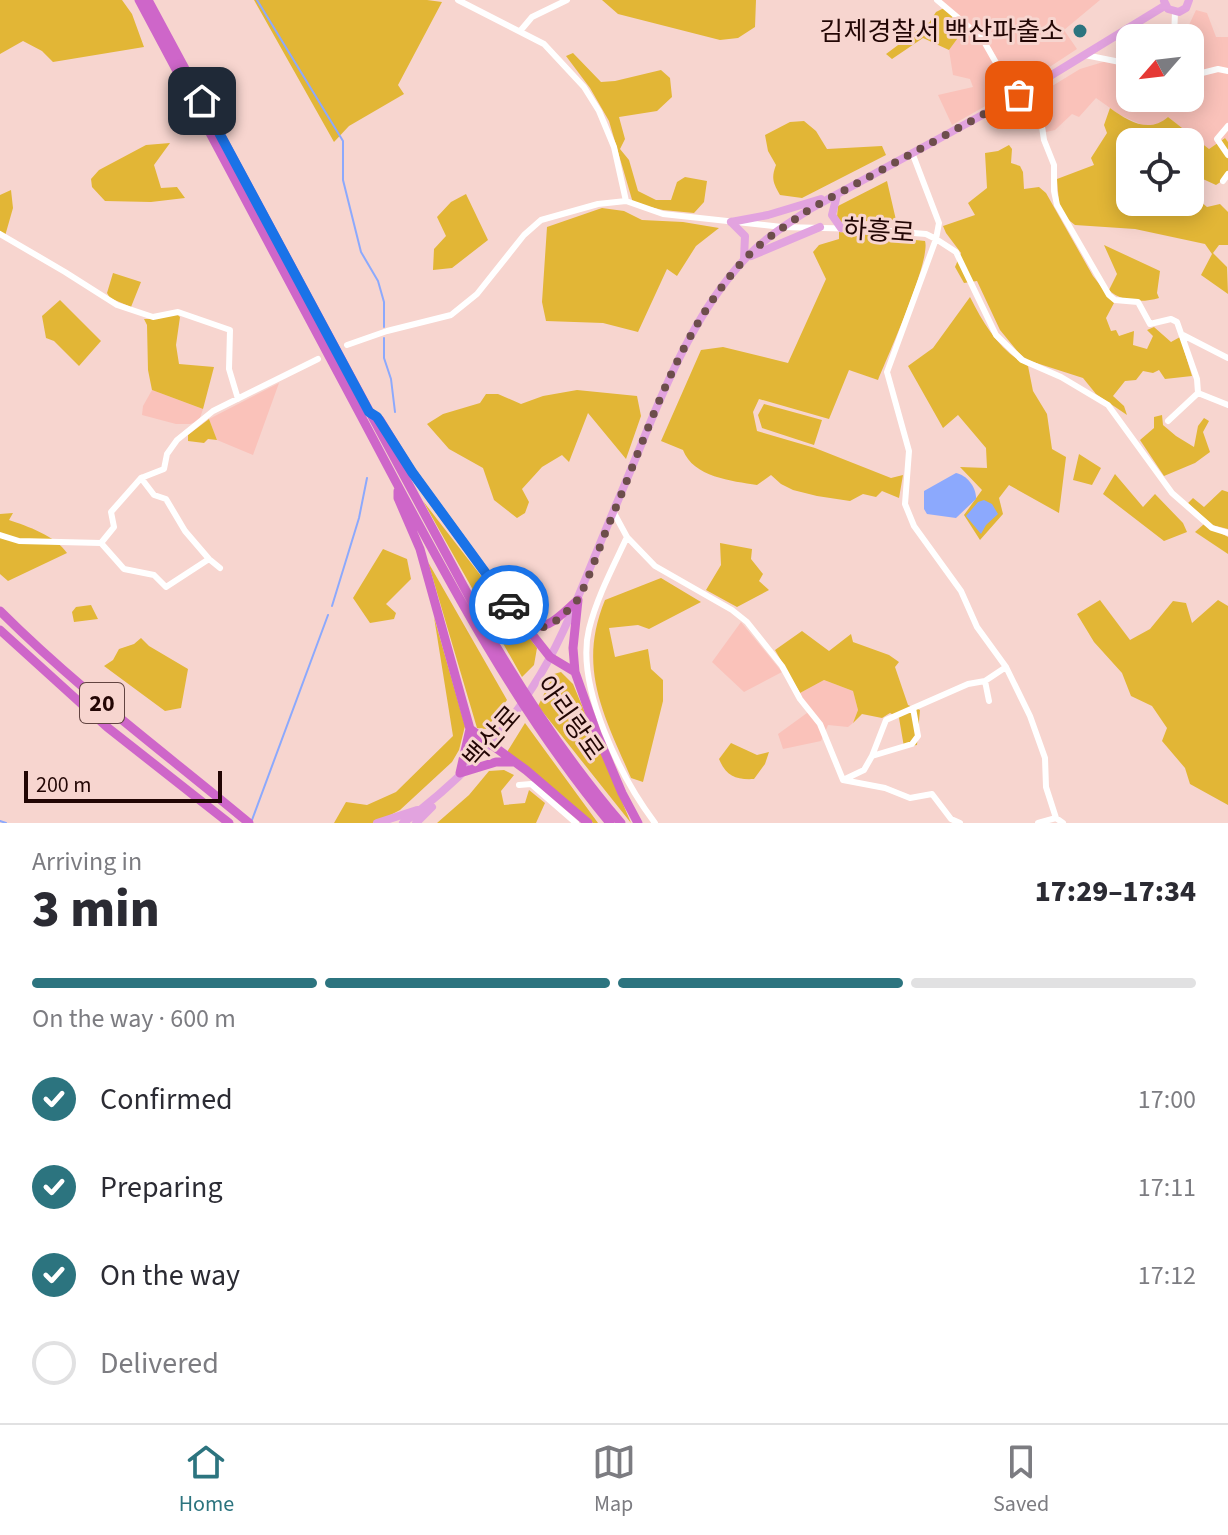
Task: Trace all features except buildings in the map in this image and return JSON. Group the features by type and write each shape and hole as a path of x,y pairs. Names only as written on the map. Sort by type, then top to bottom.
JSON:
{"highway":[{"name":"아리랑로","path":"139,0 399,488 508,683 558,759 610,823"},
{"name":"아리랑로","path":"148,0 515,678 575,766 621,823"},
{"path":"369,412 377,417 412,472 523,623 550,657 575,672"},
{"path":"399,488 398,498 420,549 470,729 460,773 496,762 514,762"},
{"path":"523,623 534,628 548,626 578,600"},
{"path":"578,600 573,648 575,672 602,746 638,823"},
{"name":"20","path":"0,611 116,716 249,823"},
{"name":"20","path":"0,630 107,727 229,823"},
{"path":"470,729 588,823"}],"main road":[{"path":"1165,3 1175,12 1186,8 1189,0"},
{"name":"백산로","path":"403,823 437,798 489,744 534,686 578,600 664,389 697,325 744,260 782,227 1019,95 1165,3"},
{"path":"731,222 768,215 837,194"},
{"path":"837,194 832,215 841,228"},
{"path":"731,222 745,236 744,260 820,227"},
{"path":"416,823 437,798"},
{"path":"377,823 422,809"}],"street":[{"path":"347,345 451,315 477,294 524,235 541,220 598,204 626,201 614,147 599,111 584,87 544,44 458,0"},
{"path":"521,30 532,17 567,0"},
{"path":"937,0 982,38 1019,95"},
{"path":"1175,12 1175,24"},
{"path":"1085,55 1116,61"},
{"path":"1204,72 1218,69 1228,71"},
{"path":"1032,87 1039,107 1044,140 1054,165 1057,205 1079,246 1115,300 1138,302 1150,324 1171,319 1177,322 1197,379 1198,393"},
{"path":"1228,126 1217,139 1228,155"},
{"path":"913,155 939,223 936,239 887,372 909,451 905,504 914,526 961,591 977,627 1006,667 1030,716 1045,758 1046,787 1059,820 1038,823"},
{"path":"1223,181 1228,174"},
{"name":"하흥로","path":"626,201 663,214 782,227 926,234 936,239 956,252 996,335 1022,360 1061,377 1108,405 1172,493 1212,528 1228,533"},
{"path":"0,234 117,305 153,317 178,312 230,330 229,369 238,399"},
{"path":"1183,335 1228,358"},
{"path":"101,543 114,527 111,512 141,478 164,469 167,454 177,440 213,411 318,359"},
{"path":"1198,393 1228,405"},
{"path":"1168,421 1198,393"},
{"path":"141,478 154,495 166,499 185,531 220,568"},
{"path":"614,513 627,537 655,566 732,610 747,622 782,666 800,699 820,724 843,780"},
{"path":"0,535 19,541 101,543 124,569 154,575 166,587 209,559"},
{"path":"627,537 600,596 589,630 587,679 620,768 636,798 655,823"},
{"path":"843,780 864,770 886,720 968,684 985,681 1006,667"},
{"path":"985,681 989,701"},
{"path":"872,756 912,744 918,736 913,708"},
{"path":"843,780 885,788 910,798 932,794 951,819 960,823"},
{"path":"519,785 531,784 576,823"}],"shaded area":[{"path":"0,0 122,0 132,14 144,47 53,62 42,51 23,41 0,54"},
{"path":"254,0 442,2 398,85 404,94 349,126 334,142"},
{"path":"602,0 756,0 755,27 738,38 720,40 618,14"},
{"path":"940,0 1100,0 1064,30 1077,49 952,125 938,95 973,87 970,79 953,75 949,50 966,27"},
{"path":"944,8 966,27 949,50 923,38 892,59 886,54 921,28 920,21 929,23 936,12"},
{"path":"1196,10 1207,13 1216,37 1228,37 1228,142 1224,138 1209,149 1204,145 1204,128 1182,128 1168,117 1159,125 1147,127 1120,115 1096,98 1079,117 1072,114 1055,130 1046,132 1039,94 1080,69 1116,58 1116,112 1204,112 1204,24 1190,24"},
{"path":"573,53 601,82 661,70 670,78 672,97 657,111 619,117 625,139 620,149 629,160 638,191 656,200 671,200 677,182 685,177 707,181 704,202 694,213 633,203 609,121 566,56"},
{"path":"1110,108 1139,124 1153,125 1168,117 1182,128 1116,128 1116,216 1204,216 1204,204 1207,207 1220,204 1228,212 1228,245 1219,245 1213,253 1227,267 1228,294 1201,275 1212,254 1205,244 1135,229 1075,225 1066,218 1059,203 1057,179 1094,165 1091,158 1107,133 1104,125"},
{"path":"804,121 816,131 827,149 882,146 886,155 802,198 780,195 774,180 776,165 768,151 765,135 790,122"},
{"path":"1225,138 1228,142 1228,177 1216,185 1204,180 1204,145 1209,149"},
{"path":"170,143 154,165 161,188 177,187 185,198 151,202 105,201 92,187 91,179 99,170 146,145"},
{"path":"1009,145 1012,149 1011,163 1020,166 1023,172 1024,189 1039,187 1046,193 1093,276 1114,303 1106,318 1111,331 1116,330 1119,336 1134,331 1133,345 1147,349 1153,336 1147,330 1154,327 1171,342 1180,337 1192,376 1165,379 1159,370 1153,373 1143,371 1136,380 1125,381 1113,396 1124,406 1127,415 1096,394 1083,378 1027,360 1000,330 977,281 964,283 955,267 961,253 943,226 975,215 968,203 987,188 985,153"},
{"path":"887,181 896,220 841,222 837,217 838,206"},
{"path":"11,190 13,208 5,236 0,234 0,195"},
{"path":"466,194 488,240 452,268 433,270 434,249 446,236 437,217 451,202"},
{"path":"602,208 624,211 642,220 719,228 696,246 677,276 667,269 638,332 603,323 546,321 542,302 547,227"},
{"path":"839,232 925,241 922,267 899,330 878,380 849,370 829,419 759,399 753,412 757,431 815,448 891,478 903,475 899,498 882,491 876,497 863,494 850,501 793,490 771,475 757,485 704,472 688,459 683,450 661,441 701,350 723,347 788,363 826,279 813,252 819,245 839,239"},
{"path":"1104,245 1160,271 1159,298 1132,300 1109,290 1117,274"},
{"path":"113,273 141,282 131,307 110,298 107,293"},
{"path":"970,297 994,336 1009,353 1028,366 1033,391 1047,414 1052,449 1066,457 1059,513 1009,485 999,498 1003,514 980,540 964,515 982,490 960,467 987,468 986,448 958,415 943,428 908,366 933,348"},
{"path":"60,300 101,341 79,366 54,341 46,338 42,316"},
{"path":"177,314 180,317 176,345 179,364 214,367 203,409 152,390 144,319"},
{"path":"279,383 253,455 217,440 209,419"},
{"path":"152,390 203,409 199,421 176,424 142,415 143,406"},
{"path":"577,390 637,396 641,416 626,459 588,413 569,462 562,455 542,467 522,489 529,502 525,513 517,518 494,500 483,468 449,449 427,424 443,414 480,403 486,394 498,394 521,404 543,396"},
{"path":"764,404 822,420 814,445 762,428 758,415"},
{"path":"1162,415 1163,425 1194,447 1198,426 1204,418 1209,421 1203,432 1210,452 1195,463 1164,476 1140,440 1154,428 1154,417"},
{"path":"209,419 217,440 208,439 204,443 188,441 188,435"},
{"path":"1079,454 1101,468 1092,485 1073,480"},
{"path":"1115,474 1143,507 1155,494 1183,523 1187,532 1164,541 1103,494"},
{"path":"1222,490 1228,492 1228,529 1212,525 1188,503 1193,498 1204,507"},
{"path":"423,501 537,648 534,665 522,677"},
{"path":"13,513 9,520 49,537 67,553 8,581 0,574 0,514"},
{"path":"1204,524 1228,537 1228,554 1195,532"},
{"path":"720,543 752,549 751,559 763,574 759,581 769,590 737,607 706,590 721,565"},
{"path":"383,549 407,559 411,579 386,604 396,613 394,619 370,623 353,598"},
{"path":"428,562 507,700 486,729 477,728"},
{"path":"661,578 701,602 649,629 638,625 609,628 615,657 648,649 651,669 663,680 663,701 643,782 631,778 604,712 597,691 593,648 605,600"},
{"path":"1100,600 1130,640 1150,629 1173,601 1186,603 1192,623 1218,600 1228,606 1228,805 1190,784 1185,768 1162,741 1167,728 1152,706 1131,696 1122,673 1094,642 1077,614"},
{"path":"91,605 98,619 74,622 72,612 76,607"},
{"path":"434,617 465,726 459,750 452,762 400,810 375,823 334,823 346,802 367,805 396,792 453,736"},
{"path":"741,622 782,672 744,692 712,662"},
{"path":"802,631 829,651 851,634 853,642 889,655 899,662 895,667 908,705 920,710 917,745 904,747 899,718 890,713 882,718 862,714 853,723 858,710 853,691 824,680 800,693 775,650"},
{"path":"141,638 188,669 181,708 165,711 104,666 113,660 119,649"},
{"path":"561,672 573,684 631,823 538,706 554,674"},
{"path":"824,680 853,691 858,710 853,723 848,727 828,725 821,741 783,749 778,734 807,713 800,693"},
{"path":"525,723 598,823 593,823 507,752"},
{"path":"731,743 757,755 769,752 754,779 732,776 722,765 719,759"},
{"path":"504,770 514,775 501,791 504,805 525,803 529,790 545,803 536,823 437,823 469,795 489,771"}],"water":[{"path":"956,473 970,483 976,499 956,518 927,514 924,491"},
{"path":"984,500 992,504 998,514 981,534 966,516 978,502"}],"waterway":[{"path":"257,0 343,141 343,180 361,252 378,281 384,302 384,327"},
{"path":"384,338 384,358 391,379 395,412"},
{"path":"332,606 359,518 367,478"},
{"path":"252,820 328,615"},
{"path":"0,821 6,823"}],"way so far":[{"path":"509,605 523,623 534,628 548,626 578,600 664,389 697,325 744,260 782,227 810,209 1019,95"}],"place":[{"name":"김제경찰서 백산파출소","path":"1080,31"}],"route":[{"path":"202,101 369,412 377,417 412,472 509,605"}]}
